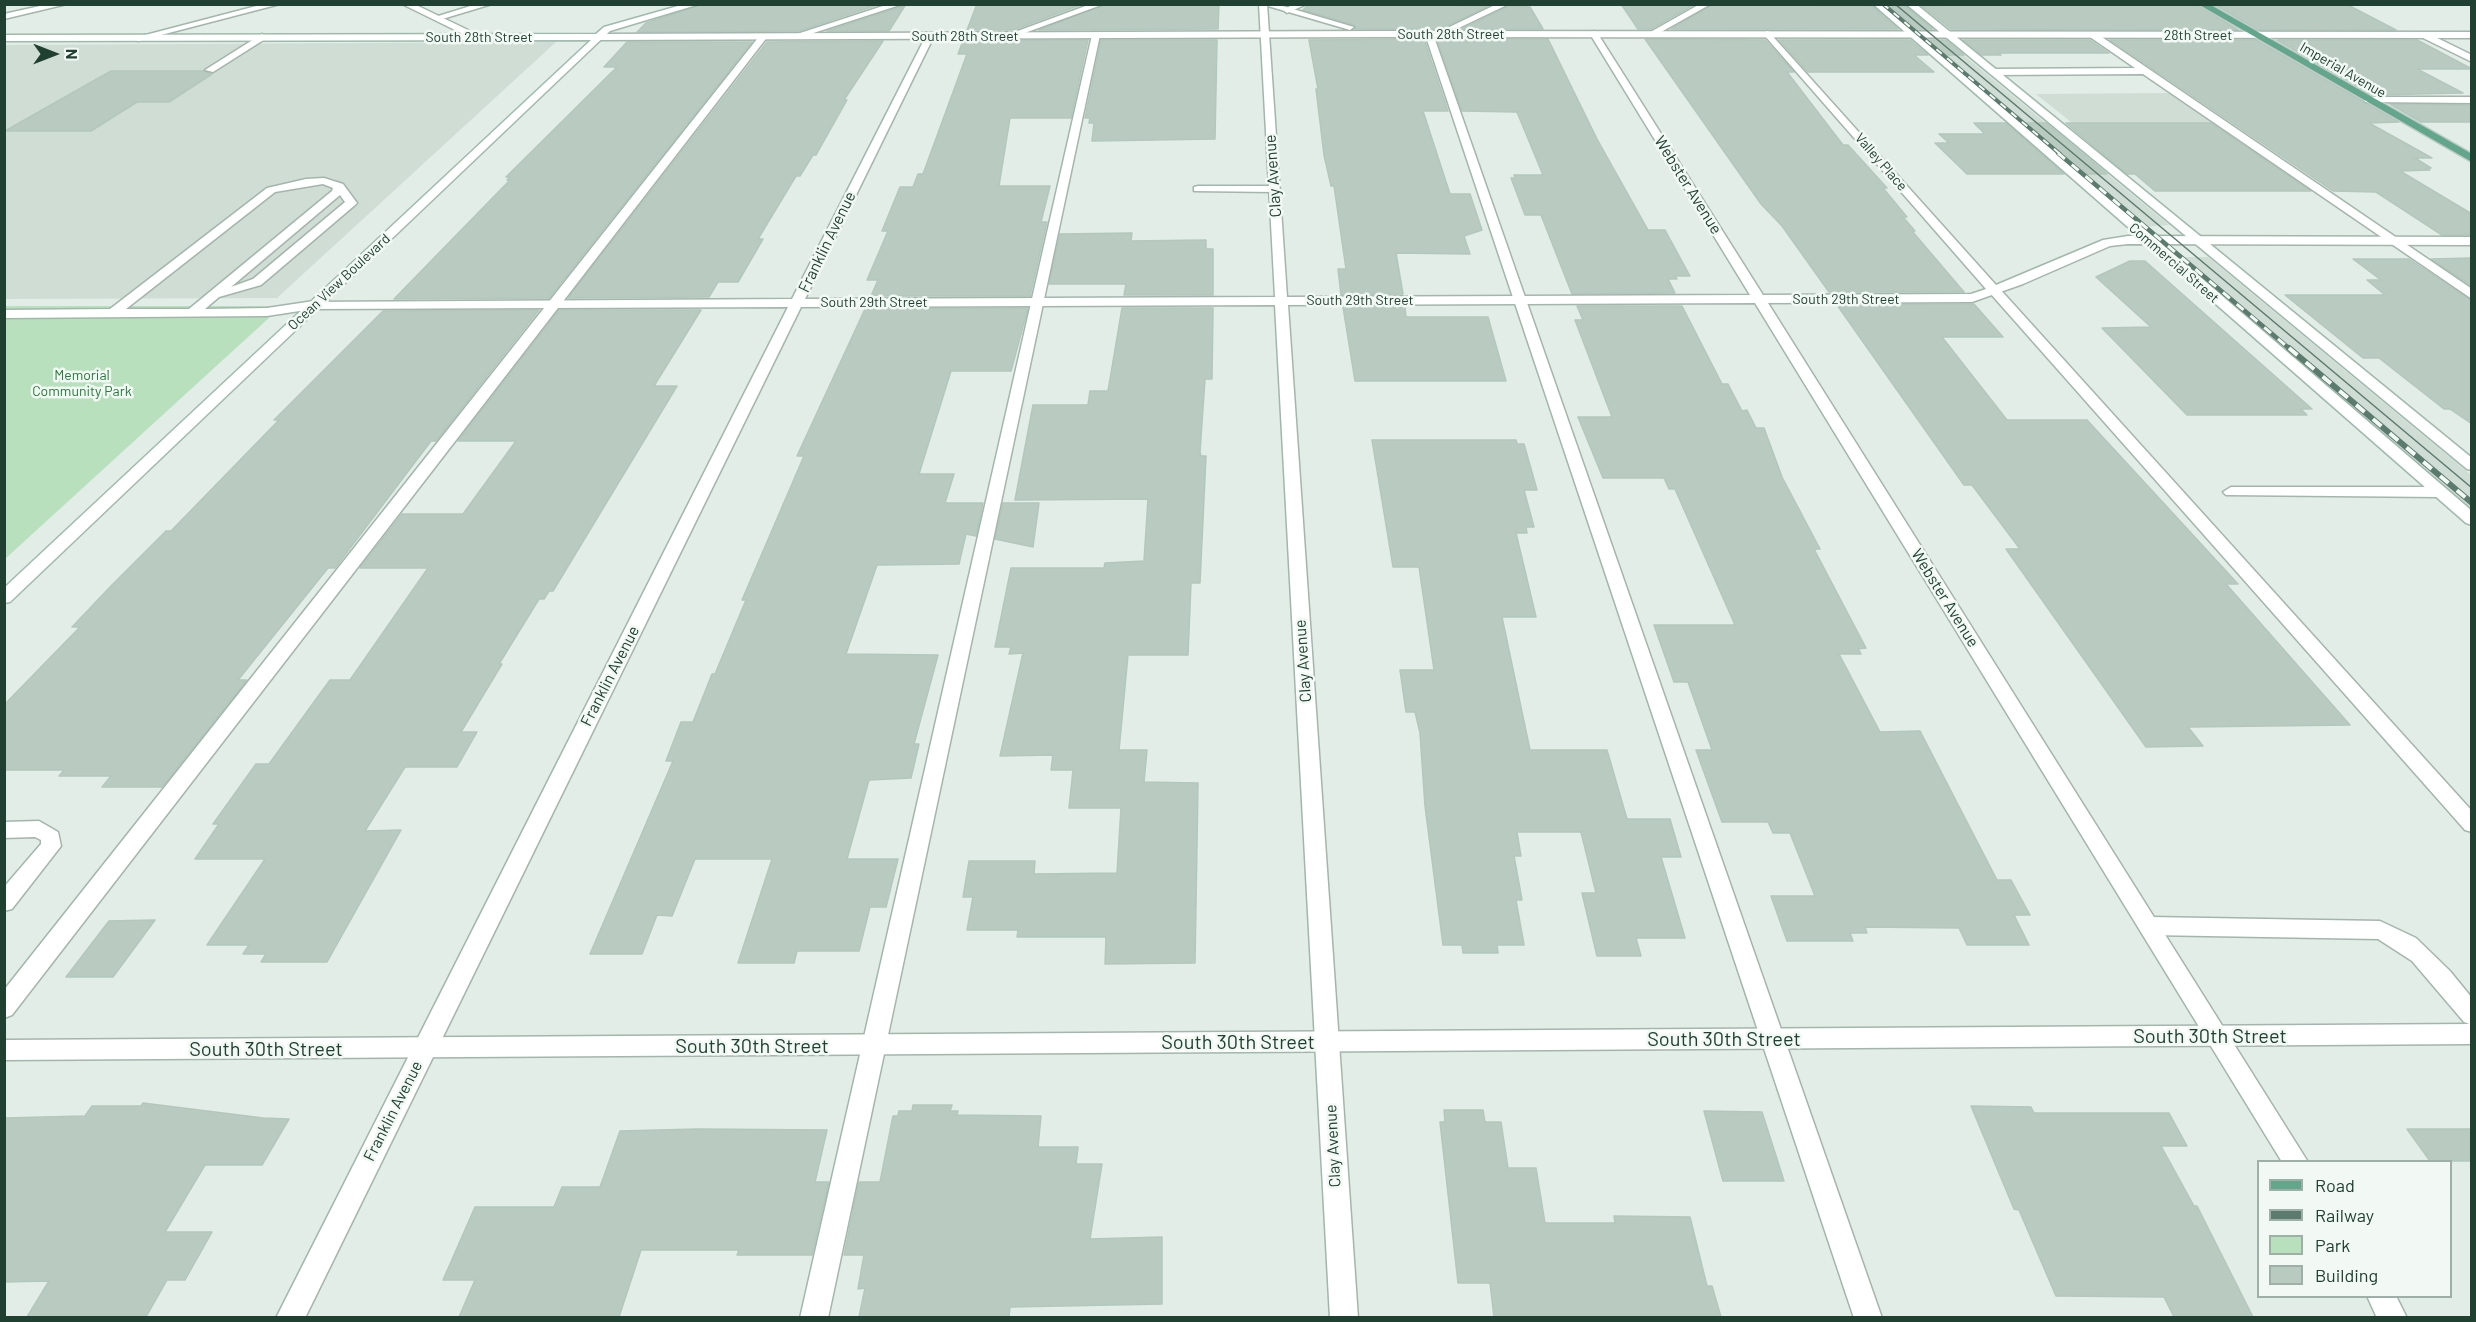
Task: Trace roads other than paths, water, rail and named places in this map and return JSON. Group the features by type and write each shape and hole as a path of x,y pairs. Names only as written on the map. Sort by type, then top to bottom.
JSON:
{"main road":[{"name":"Imperial Avenue","path":"2202,4 2472,159"}],"street":[{"path":"4,17 63,4"},
{"path":"138,38 276,4"},
{"path":"406,4 438,17 465,32 466,37"},
{"path":"438,17 488,4"},
{"name":"Ocean View Boulevard","path":"4,598 599,37 615,26 696,4"},
{"path":"795,36 898,4"},
{"path":"1008,36 1100,4"},
{"path":"1264,4 1375,34"},
{"name":"Clay Avenue","path":"1264,4 1344,1317"},
{"path":"1287,10 1303,4"},
{"path":"1505,4 1434,34 1520,300 1868,1317"},
{"path":"1650,34 1707,4"},
{"name":"Commercial Street","path":"1877,4 2472,520"},
{"path":"1910,4 2472,466"},
{"name":"Webster Avenue","path":"1594,34 2295,1160"},
{"name":"Valley Place","path":"1768,34 2472,825"},
{"name":"South 28th Street","path":"4,38 1925,34"},
{"name":"28th Street","path":"1925,34 2472,35"},
{"path":"814,1317 1096,35"},
{"path":"2093,35 2472,295"},
{"path":"2424,35 2472,59"},
{"path":"4,1008 764,36"},
{"name":"Franklin Avenue","path":"290,1317 930,36"},
{"path":"210,70 262,37"},
{"path":"1993,72 2146,71"},
{"path":"2369,100 2472,100"},
{"path":"114,313 271,190 306,182 324,181 339,186 351,202 257,282 211,297"},
{"path":"193,312 338,192 339,186"},
{"path":"1198,189 1274,189"},
{"name":"South 29th Street","path":"4,314 267,312 314,305 555,303 1972,298 2107,243 2147,240 2472,241"},
{"path":"2231,492 2440,492"},
{"path":"4,830 39,829 51,837 51,846 4,903"},
{"path":"2150,926 2380,930 2399,936 2414,947 2472,1015"},
{"name":"South 30th Street","path":"4,1050 2472,1034"},
{"path":"2381,1298 2394,1317"}],"tram line":[{"path":"1895,4 2472,488"}],"railway":[{"path":"1883,4 2060,154"},
{"path":"2058,153 2291,350"},
{"path":"2289,348 2472,503"}],"park label":[{"name":"Memorial Community Park","path":"82,384"}]}
